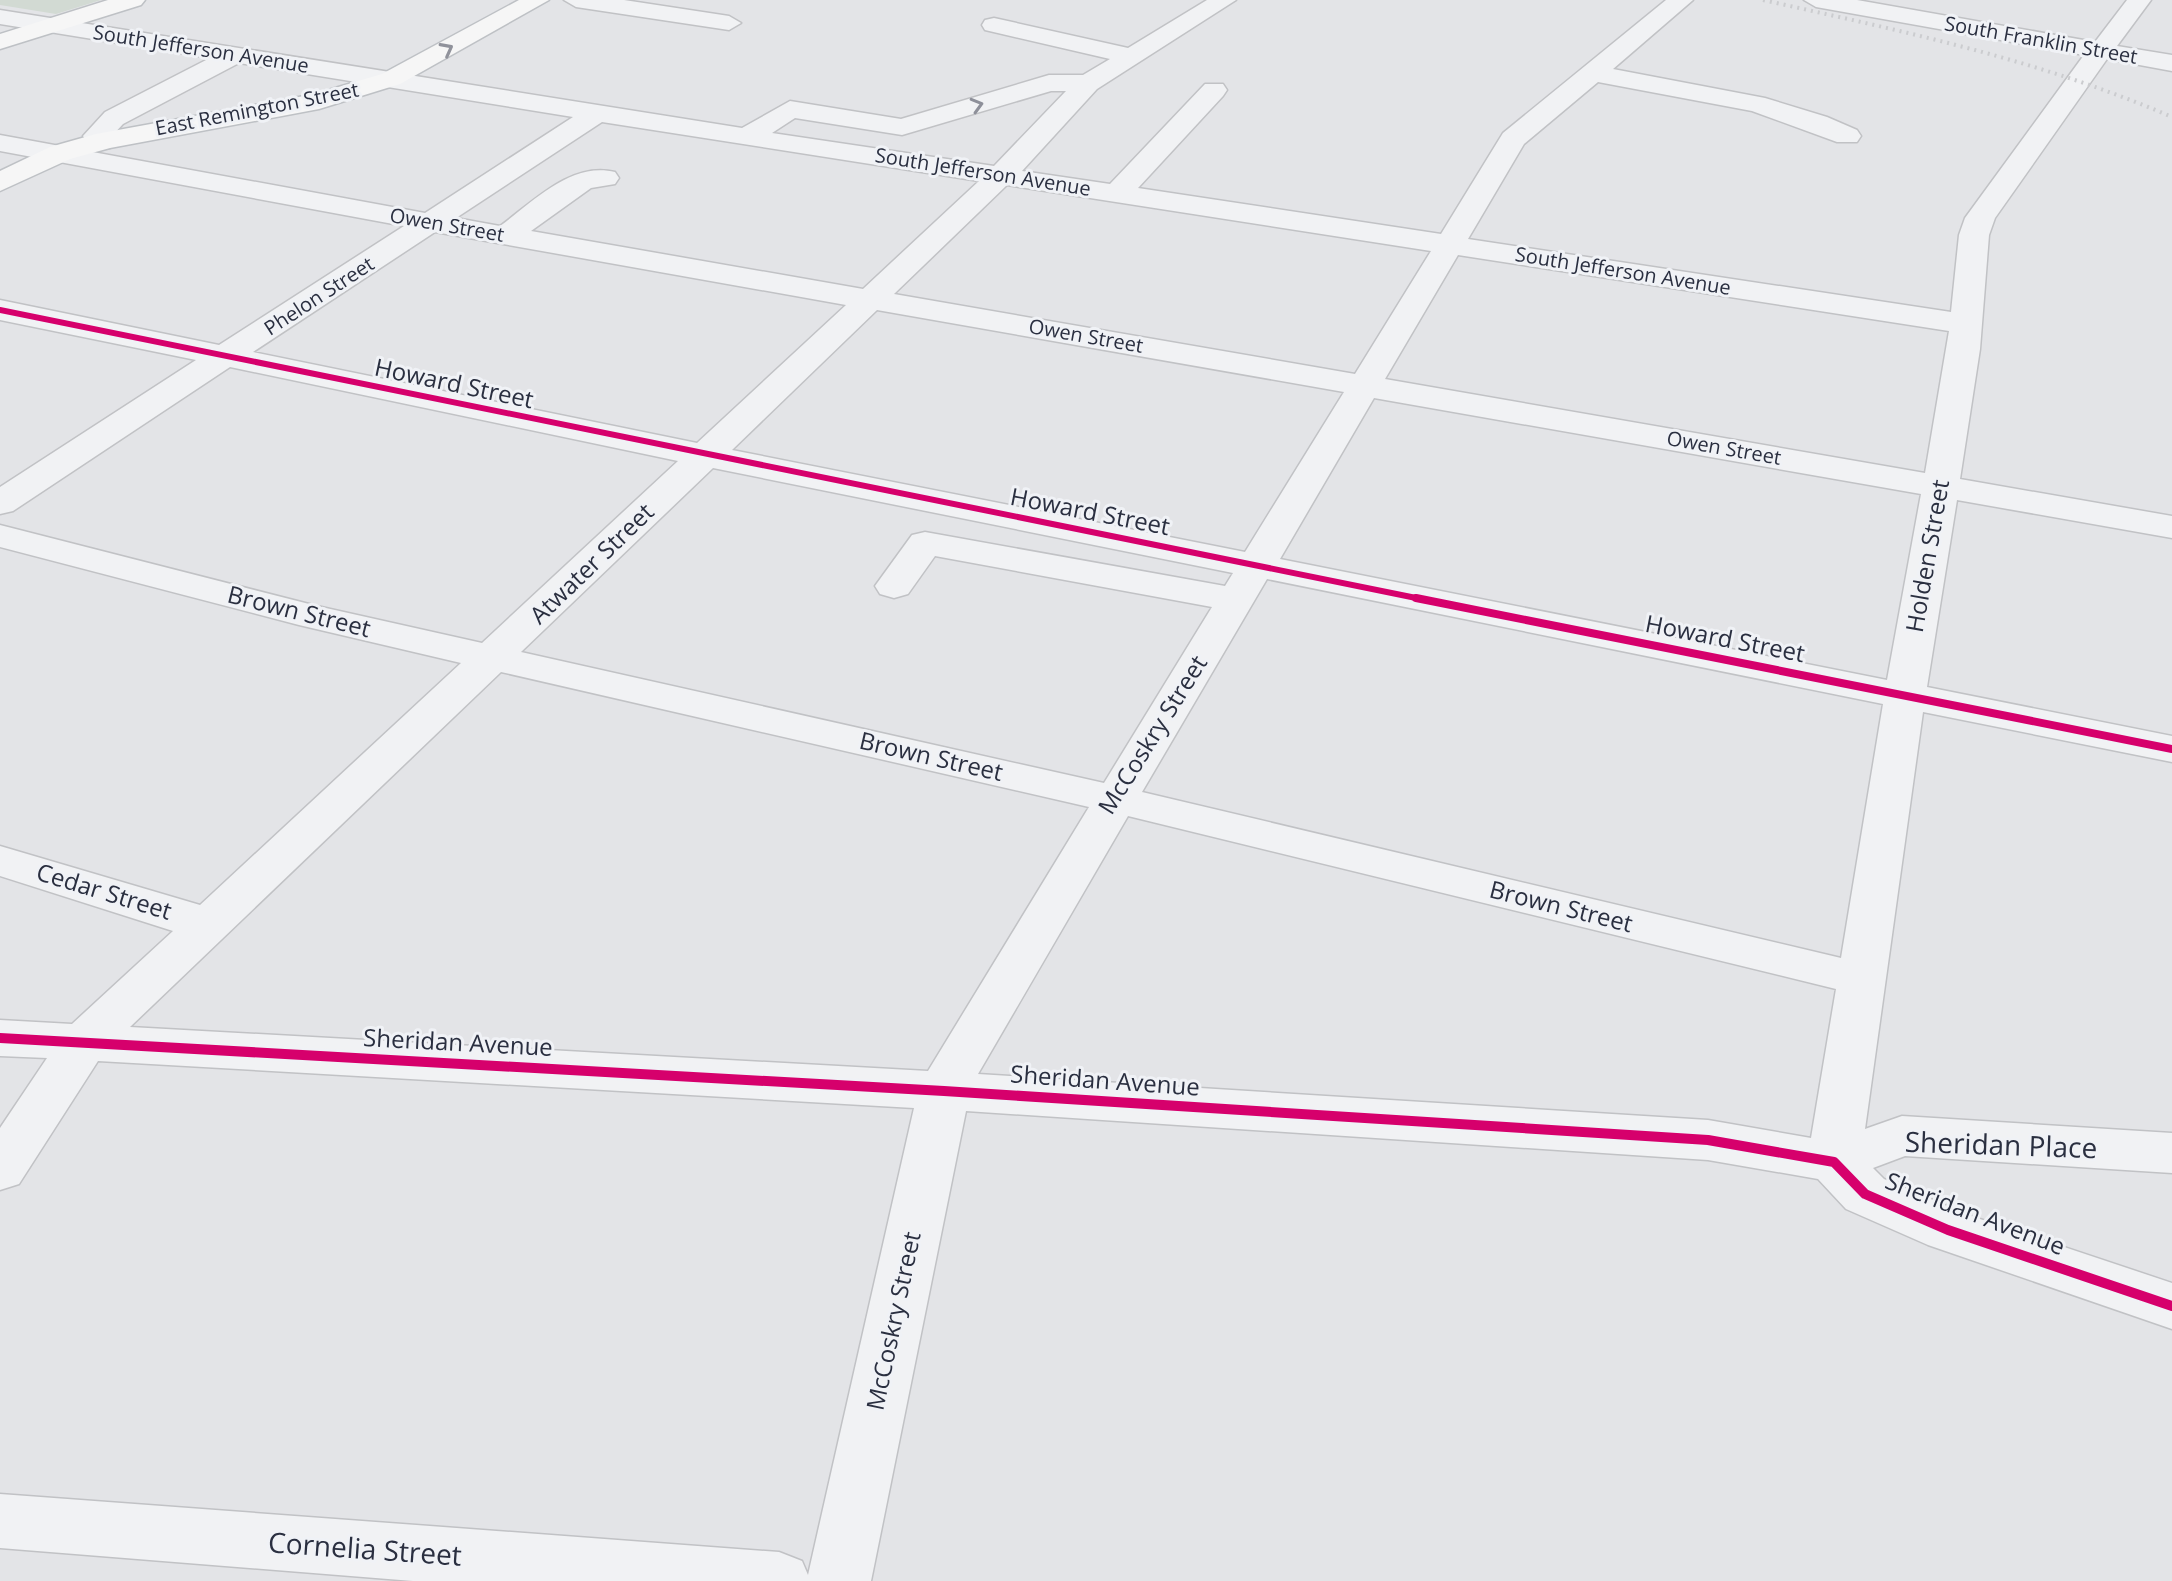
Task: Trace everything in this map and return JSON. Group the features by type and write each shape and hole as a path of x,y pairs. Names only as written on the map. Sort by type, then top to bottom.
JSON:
{"main road":[{"path":"0,42 133,0"},
{"name":"East Remington Street","path":"0,182 60,153 100,142 319,101 391,79 537,0"}],"street":[{"path":"576,0 729,23"},
{"name":"Atwater Street","path":"0,1170 84,1042 495,657 868,298 1002,175 1088,83 1224,0"},
{"name":"McCoskry Street","path":"839,1581 944,1091 1114,799 1513,139 1681,0"},
{"name":"South Franklin Street","path":"1816,0 2108,42 2172,63"},
{"name":"Holden Street","path":"1834,1162 1905,695 1966,324 1967,280 1980,218 2036,136 2139,0"},
{"name":"South Jefferson Avenue","path":"0,17 596,114 1966,324"},
{"path":"994,25 1130,56"},
{"path":"2108,42 2172,43"},
{"name":"East Remington Street","path":"100,142 97,136 101,128 114,118 237,54"},
{"path":"1593,73 1753,105 1815,121 1847,136"},
{"path":"747,137 790,109 902,127 1049,83 1088,83"},
{"path":"1118,193 1214,90"},
{"name":"Phelon Street","path":"0,503 596,114"},
{"name":"Owen Street","path":"0,143 433,223 2172,527"},
{"path":"506,235 583,180 605,178"},
{"name":"Howard Street","path":"0,310 705,456 1247,583 1905,695 2172,749"},
{"name":"Brown Street","path":"0,536 313,617 1114,799 1861,979"},
{"path":"894,586 925,543 1247,583"},
{"name":"Cedar Street","path":"0,861 178,914 207,928"},
{"name":"Sheridan Avenue","path":"0,1038 944,1091 1708,1140 1834,1162 1865,1194 1948,1230 2172,1306"},
{"name":"Sheridan Place","path":"1834,1162 1902,1136 2172,1153"},
{"name":"Cornelia Street","path":"0,1521 779,1581"}],"shaded area":[{"path":"0,0 101,0 56,14 0,5"}],"railway":[{"path":"1763,0 2021,63 2172,117"}],"cycle path":[{"path":"0,310 678,450 2172,749"},
{"path":"0,1038 944,1091 1708,1140 1834,1162 1865,1194 1948,1230 2172,1306"}]}
